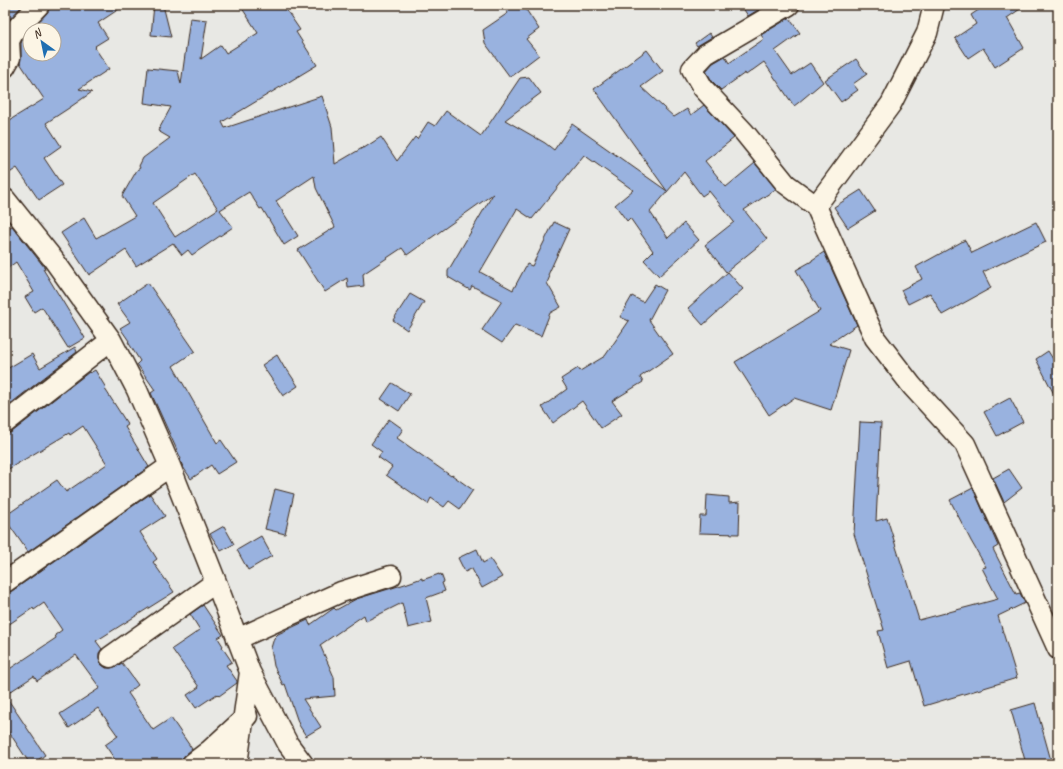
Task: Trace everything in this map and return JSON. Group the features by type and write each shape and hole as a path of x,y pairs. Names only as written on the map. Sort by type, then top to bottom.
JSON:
{"street":[{"path":"5,67 10,58 10,41 14,31 39,5"},
{"path":"789,5 706,54 692,69 703,88 744,132 786,184 816,206 875,338 912,386 965,444 1058,649"},
{"path":"816,206 891,104 927,32 934,5"},
{"path":"9,212 53,260 112,340 137,390 170,466 250,672 288,744 303,764"},
{"path":"5,423 112,340"},
{"path":"5,582 170,466"},
{"path":"237,639 341,592 391,576"},
{"path":"110,657 216,582"},
{"path":"209,752 238,757 250,672"},
{"path":"192,764 209,752 244,719 266,702"}],"building":[{"path":"5,5 23,5 5,24"},
{"path":"50,5 125,5 98,23 108,38 95,46 95,48 109,69 79,89 92,92 46,123 61,146 44,158 62,185 39,200 17,168 5,176 5,123 44,99 20,63 22,41 22,62 62,62 62,22 39,22 50,8"},
{"path":"154,5 163,5 171,37 151,35"},
{"path":"240,5 283,5 300,30 296,32 317,65 222,122 225,128 322,96 332,127 335,164 381,137 397,161 415,137 417,139 428,122 435,126 446,111 481,136 520,78 529,77 541,93 505,120 545,143 554,150 572,124 667,191 594,89 647,50 663,71 641,87 674,117 687,109 691,115 704,105 734,138 705,161 726,187 755,163 776,189 744,210 767,239 726,272 705,245 734,222 709,191 702,196 684,172 650,212 668,238 684,223 699,240 659,276 644,260 653,251 630,218 627,221 615,205 633,190 584,155 532,219 517,209 480,272 513,290 527,264 532,266 554,222 569,229 548,275 550,276 547,283 561,307 550,313 541,336 515,325 502,343 482,330 502,301 472,286 470,290 448,277 448,271 493,194 407,255 402,248 363,274 364,286 348,288 347,278 325,292 298,250 335,227 316,188 314,176 276,201 298,236 284,245 262,208 260,209 249,192 220,210 233,227 192,255 188,250 182,255 173,243 136,266 126,250 89,275 61,233 84,218 96,238 135,216 122,196 137,170 140,168 139,166 143,158 170,138 158,131 171,107 144,103 148,68 178,71 181,84 190,18 207,20 201,59 221,45 226,53 258,33","holes":["195,174 218,209 175,237 153,203"]},
{"path":"503,5 523,5 539,29 526,39 539,55 510,77 485,43 483,30 508,13"},
{"path":"741,5 766,5 748,16"},
{"path":"986,5 1026,5 1007,18 1024,48 995,67 983,48 968,58 955,38 976,24 971,15"},
{"path":"789,18 800,33 775,51 792,75 810,63 823,82 798,103 794,106 764,62 721,90 712,81 706,71 713,63 725,56 729,63 764,39 761,35"},
{"path":"709,33 712,37 697,46 695,43"},
{"path":"856,59 867,74 853,84 858,90 841,102 825,80"},
{"path":"861,190 875,211 848,228 834,207"},
{"path":"1036,222 1046,242 983,272 991,288 942,315 930,293 908,304 901,290 922,279 916,267 965,240 972,253"},
{"path":"12,226 45,268 43,269 85,338 68,348 42,307 34,312 25,297 34,292 16,262 5,270 5,230"},
{"path":"824,252 857,325 829,344 849,350 831,410 794,398 769,415 735,362 820,311 796,270"},
{"path":"728,272 743,289 703,325 688,308"},
{"path":"148,283 195,351 173,366 217,443 221,440 236,462 217,474 211,465 191,479 183,467 180,460 181,459 151,393 155,390 137,364 140,361 120,328 130,322 117,304"},
{"path":"655,284 665,290 649,320 673,354 640,377 643,382 612,401 622,414 601,428 582,401 553,423 542,407 567,389 561,379 578,368 580,371 605,356 629,321 620,317 632,296 643,302"},
{"path":"410,294 424,302 407,330 393,320"},
{"path":"75,347 77,352 5,408 5,370 32,354 40,368"},
{"path":"1048,351 1058,367 1058,402 1036,359"},
{"path":"277,355 285,369 286,368 298,386 283,396 262,365"},
{"path":"95,370 106,388 105,389 128,425 125,427 149,467 28,552 5,519 5,516 57,480 66,492 107,464 83,426 70,435 69,433 5,471 5,434 12,432 89,372 90,373"},
{"path":"392,383 410,394 399,411 381,399"},
{"path":"1010,398 1023,422 997,436 984,412"},
{"path":"389,419 403,429 397,438 473,490 460,509 449,501 444,507 431,498 428,504 386,475 392,467 378,457 382,452 371,444"},
{"path":"860,422 881,423 876,521 887,518 919,620 998,599 982,568 986,567 950,500 973,488 998,546 993,549 1016,594 1020,593 1025,603 998,616 1017,678 924,706 911,661 888,668 878,631 884,630 854,534"},
{"path":"1009,469 1022,488 1004,502 993,478"},
{"path":"275,489 294,494 285,534 265,529"},
{"path":"150,494 165,516 140,532 157,559 153,562 174,592 96,641 102,649 99,653 101,664 106,668 111,668 122,663 138,685 128,693 153,730 171,718 192,749 182,759 181,764 118,764 105,745 118,736 98,708 69,728 60,714 100,688 76,655 37,681 34,676 5,695 5,672 56,638 55,635 62,630 44,603 34,610 33,608 5,627 5,593 12,591"},
{"path":"707,495 729,497 729,503 740,502 739,534 699,533 700,516 706,516"},
{"path":"224,526 234,544 221,551 210,534"},
{"path":"261,536 272,556 248,570 237,550"},
{"path":"477,549 483,563 490,559 502,577 482,588 472,569 473,568 465,572 458,558"},
{"path":"441,574 444,582 442,583 445,591 426,598 432,622 408,628 402,603 366,621 364,615 320,645 334,677 335,696 303,699 321,727 306,736 299,725 285,684 283,685 274,666 271,648 274,638 278,634 308,620 310,625 334,608 336,610 356,599"},
{"path":"203,605 223,635 218,638 232,662 226,665 237,683 219,696 217,694 196,708 187,695 199,687 172,649 200,630 190,614"},
{"path":"5,695 45,755 32,764 30,764 5,726"},
{"path":"1035,703 1052,764 1026,764 1011,710"}]}
